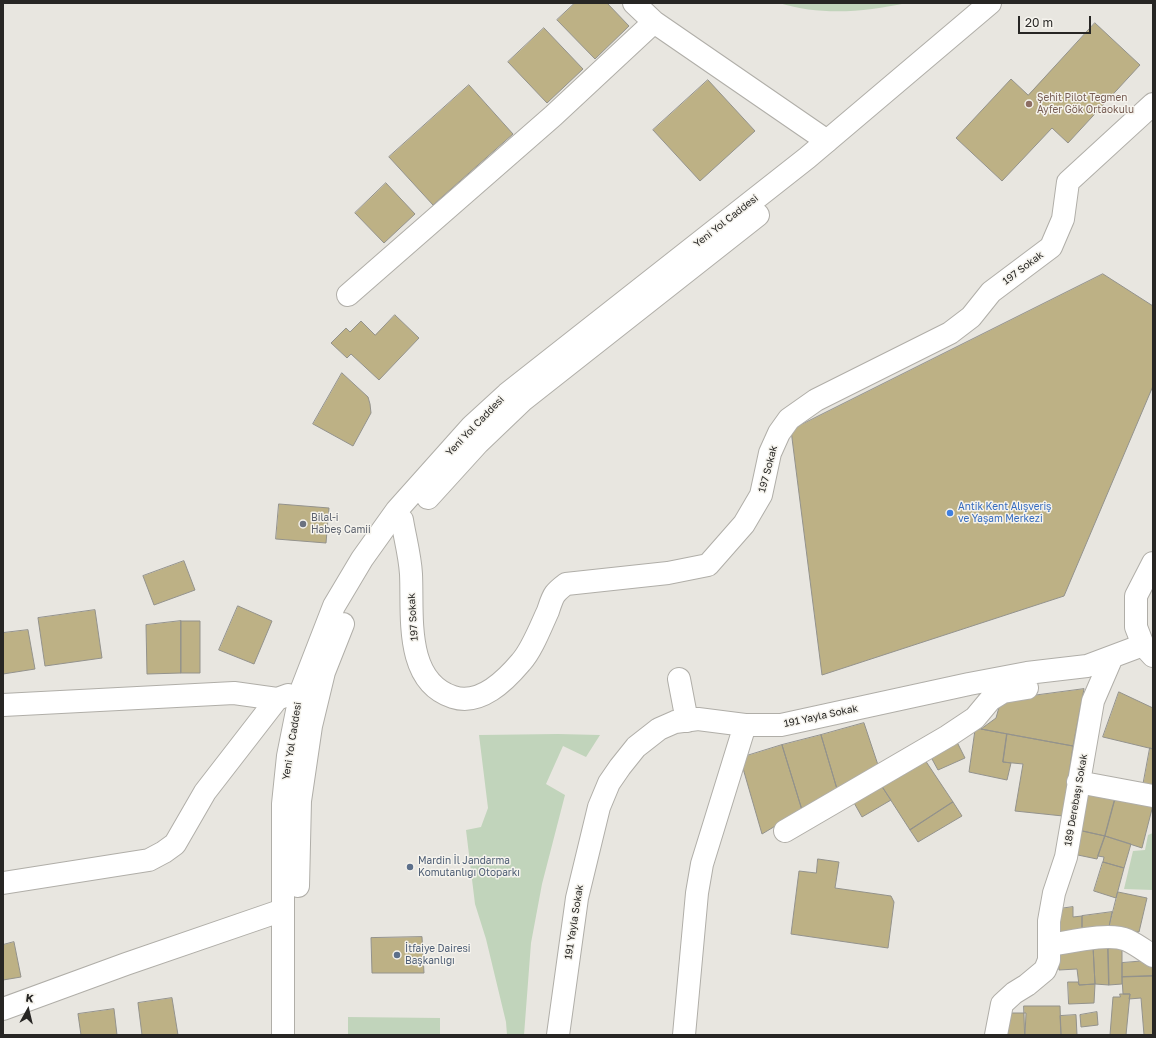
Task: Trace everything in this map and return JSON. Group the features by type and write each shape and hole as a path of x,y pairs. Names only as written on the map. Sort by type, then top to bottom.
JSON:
{"street":[{"path":"634,3 654,22 827,141"},
{"name":"Yeni Yol Caddesi","path":"283,1035 283,804 288,756 301,691 334,606 362,559 398,510 472,426 507,394 564,347 827,141 990,3"},
{"name":"Yeni Yol Caddesi","path":"295,1035 300,801 311,726 324,672 355,592 402,520 436,492 478,443 523,400 720,246 830,156 1004,3"},
{"path":"348,295 553,116 654,22"},
{"name":"197 Sokak","path":"402,520 411,572 412,630 416,656 426,678 440,692 458,698 473,698 486,693 507,676 523,660 554,595 566,584 668,573 708,564 744,524 761,495 770,453 779,433 789,419 816,400 950,333 971,317 991,292 1051,247 1063,219 1068,182 1153,104"},
{"path":"1148,651 1136,627 1136,596 1153,563"},
{"name":"191 Yayla Sokak","path":"558,1035 577,898 599,806 609,784 636,747 659,728 675,722 698,719 744,725 781,725 969,684 1027,673 1087,666 1108,666 1148,651"},
{"path":"785,831 948,736 975,718 990,700 1004,692 1108,666"},
{"name":"189 Derebaşı Sokak","path":"996,1035 1002,1004 1014,992 1027,985 1045,970 1049,960 1049,921 1054,893 1066,857 1093,701 1108,666"},
{"path":"679,679 687,721"},
{"path":"3,705 234,693 277,699 301,691"},
{"path":"3,883 149,860 164,852 175,844 205,792 277,699"},
{"path":"684,1035 697,893 702,864 744,725"},
{"path":"1078,782 1153,796"},
{"path":"3,1009 126,964 283,910"},
{"path":"1050,945 1100,938 1118,938 1127,940 1153,956"}],"green space":[{"path":"779,3 907,3 875,9 827,11 811,10"},
{"path":"479,735 600,735 586,757 563,746 546,784 565,795 542,884 531,943 524,1035 507,1035 506,1022 486,939 475,904 466,830 481,827 488,808"},
{"path":"1153,833 1153,890 1124,889 1133,851 1145,850 1148,835"},
{"path":"348,1017 440,1018 440,1035 348,1035"}],"building":[{"path":"575,3 607,3 629,26 595,59 557,20"},
{"path":"1095,23 1140,65 1068,143 1052,128 1002,181 956,138 1011,79 1028,95"},
{"path":"544,28 583,69 547,103 508,62"},
{"path":"708,80 755,131 700,181 653,130"},
{"path":"469,85 513,134 433,205 389,157"},
{"path":"386,183 415,214 384,243 355,213"},
{"name":"Antik Kent Alışveriş ve Yaşam Merkezi","path":"1103,274 1153,306 1153,386 1064,596 822,675 791,430"},
{"path":"395,315 419,338 379,380 351,354 347,358 331,343 346,328 350,332 361,321 375,335"},
{"path":"342,373 368,397 370,404 371,413 353,446 313,424"},
{"name":"Bilal-i Habeş Camii","path":"279,504 329,508 326,543 276,539"},
{"path":"184,561 195,590 154,605 143,576"},
{"path":"238,606 272,621 254,664 219,650"},
{"path":"95,610 102,658 45,666 38,618"},
{"path":"181,621 200,621 200,673 181,673"},
{"path":"181,621 181,673 147,674 146,625"},
{"path":"28,630 35,669 3,674 3,633"},
{"path":"1084,689 1073,746 981,729 996,718 1001,700"},
{"path":"1119,692 1153,708 1153,749 1103,737"},
{"path":"864,723 880,771 837,789 821,735"},
{"path":"981,729 1007,734 1003,762 1011,763 1007,780 969,772 975,730"},
{"path":"1007,734 1073,746 1063,816 1015,811 1023,764 1003,762"},
{"path":"821,735 837,789 802,810 782,745"},
{"path":"956,740 965,758 938,770 932,759"},
{"path":"782,745 802,810 762,834 740,758"},
{"path":"1150,748 1153,749 1153,787 1143,786"},
{"path":"923,757 953,802 910,830 881,785"},
{"path":"881,785 891,800 862,817 853,801"},
{"path":"1084,794 1115,799 1105,836 1078,830"},
{"path":"1115,799 1153,805 1142,848 1105,836"},
{"path":"953,802 962,816 918,842 910,830"},
{"path":"1078,830 1105,836 1097,859 1073,854"},
{"path":"1105,836 1131,844 1124,868 1103,862 1104,857 1098,856"},
{"path":"818,859 839,862 835,888 891,896 894,902 888,948 791,934 799,871 816,873"},
{"path":"1103,862 1124,868 1116,898 1094,891"},
{"path":"1118,892 1147,898 1139,932 1108,932"},
{"path":"1073,907 1073,917 1082,916 1082,934 1058,938 1059,909"},
{"path":"1112,912 1108,932 1082,934 1082,916"},
{"name":"İtfaiye Dairesi Başkanlığı","path":"422,937 424,973 372,973 371,938"},
{"path":"14,942 21,977 3,980 3,945"},
{"path":"1108,942 1109,985 1095,984 1093,946"},
{"path":"1093,946 1095,984 1079,985 1077,969 1059,970 1057,950"},
{"path":"1108,947 1122,949 1122,984 1109,985"},
{"path":"1143,961 1153,964 1153,976 1122,977 1122,963"},
{"path":"1153,976 1153,1035 1144,1035 1141,998 1129,999 1130,994 1123,994 1122,977"},
{"path":"1068,982 1078,982 1079,985 1095,984 1094,1003 1069,1004"},
{"path":"1120,994 1130,994 1126,1035 1110,1035 1113,997 1120,997"},
{"path":"172,998 178,1035 142,1035 138,1003"},
{"path":"1024,1006 1060,1006 1061,1035 1025,1035"},
{"path":"114,1009 117,1035 81,1035 78,1014"},
{"path":"1097,1012 1098,1025 1081,1027 1080,1015"},
{"path":"1005,1013 1026,1013 1025,1035 1004,1035"},
{"path":"1076,1015 1077,1035 1061,1035 1060,1016"}],"place":[{"name":"Şehit Pilot Teğmen Ayfer Gök Ortaokulu","path":"1029,104"},
{"name":"Antik Kent Alışveriş ve Yaşam Merkezi","path":"950,513"},
{"name":"Bilal-i Habeş Camii","path":"303,524"},
{"name":"Mardin İl Jandarma Komutanlığı Otoparkı","path":"410,867"},
{"name":"İtfaiye Dairesi Başkanlığı","path":"397,955"}]}
